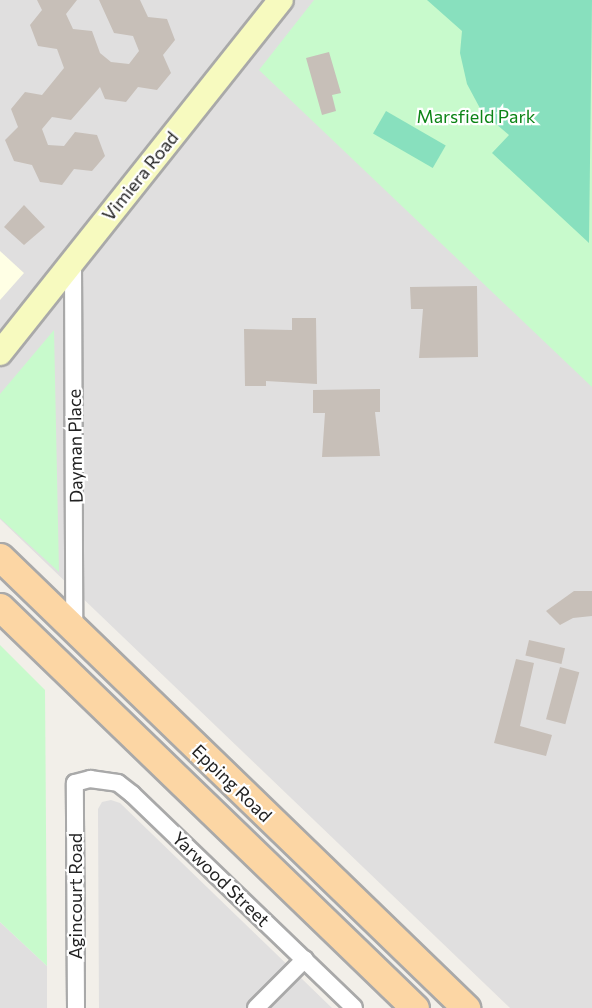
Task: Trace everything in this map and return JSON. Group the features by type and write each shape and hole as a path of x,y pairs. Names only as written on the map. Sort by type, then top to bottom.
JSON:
{"main road":[{"name":"Epping Road","path":"0,557 466,1008"},
{"name":"Epping Road","path":"0,607 415,1008"}],"street":[{"name":"Vimiera Road","path":"0,353 281,0"},
{"name":"Dayman Place","path":"73,261 74,631"},
{"name":"Yarwood Street","path":"75,783 90,779 118,783 354,1008"},
{"name":"Agincourt Road","path":"75,783 76,1008"},
{"path":"256,1008 304,959"}],"shaded area":[{"path":"0,0 592,0 592,1008 510,1008 0,519"},
{"path":"0,251 24,273 0,300"},
{"path":"111,800 120,803 332,1008 99,1008 98,809 102,802"},
{"path":"0,922 47,966 47,1008 0,1008"}],"green space":[{"name":"Marsfield Park","path":"314,0 592,0 592,387 259,70"},
{"path":"427,0 592,0 589,243 492,153 509,135 482,112 467,84 460,53 462,31"},
{"path":"386,111 446,145 433,168 373,134"},
{"path":"54,330 59,572 0,518 0,394"},
{"path":"0,645 45,690 47,966 0,922"}],"building":[{"path":"37,0 77,0 66,14 73,29 92,31 100,53 111,62 129,64 139,51 133,36 114,33 99,0 140,0 148,17 167,19 175,40 163,55 171,73 157,90 138,87 126,102 105,99 100,87 71,120 52,117 42,129 48,145 64,146 75,132 97,135 105,156 92,171 74,169 62,185 40,182 32,165 14,161 5,140 18,127 11,109 25,92 42,95 64,68 57,49 38,46 30,25 42,10"},
{"path":"329,52 341,93 332,95 336,111 322,115 306,58"},
{"path":"24,205 45,227 24,245 4,227"},
{"path":"477,286 478,357 419,358 423,309 411,309 410,287"},
{"path":"292,318 316,318 317,384 266,381 266,386 245,386 244,329 292,330"},
{"path":"380,389 380,412 375,412 380,456 322,457 325,413 313,413 313,390"},
{"path":"574,591 592,591 592,616 573,618 560,625 546,611"},
{"path":"529,640 565,648 561,664 525,656"},
{"path":"516,659 534,663 520,726 552,735 546,756 494,743"},
{"path":"560,667 579,672 565,724 546,719"}]}
